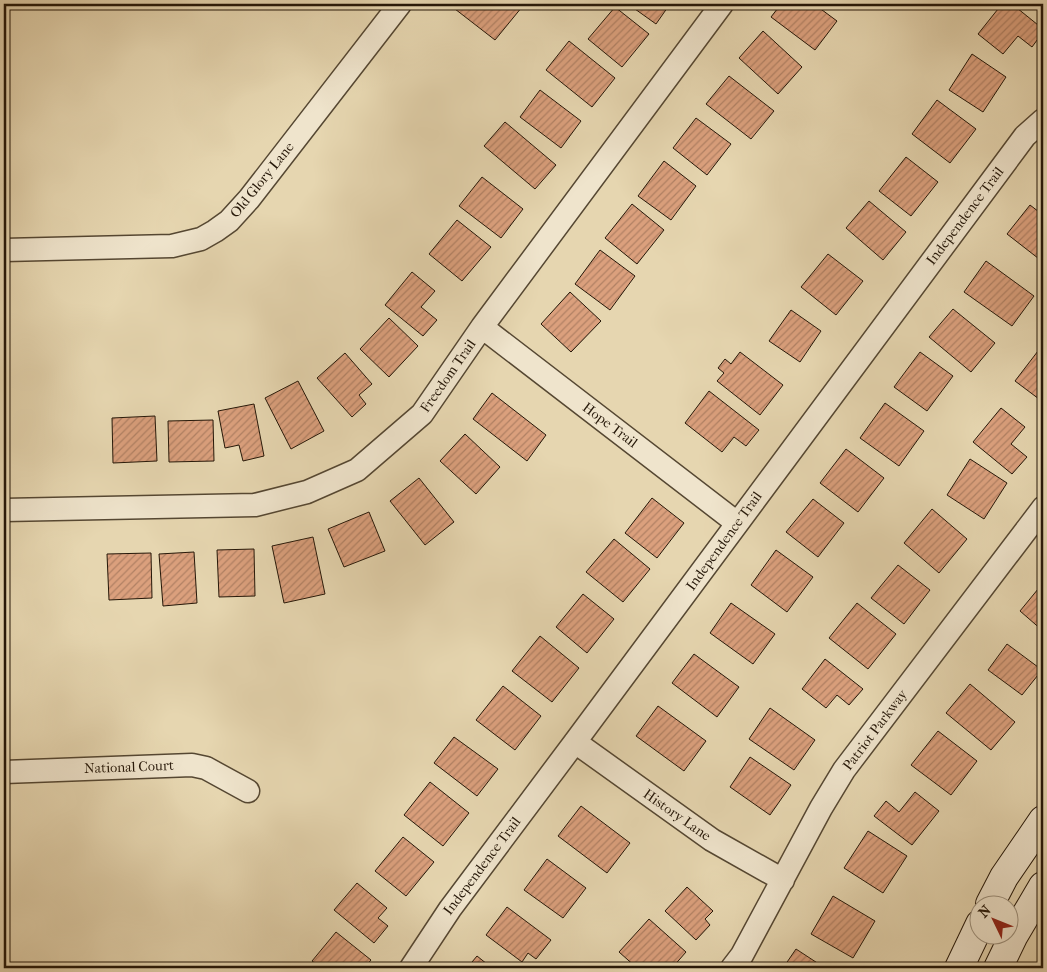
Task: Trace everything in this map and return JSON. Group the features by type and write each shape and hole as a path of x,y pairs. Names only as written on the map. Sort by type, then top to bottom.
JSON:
{"street":[{"name":"Old Glory Lane","path":"4,250 172,246 201,238 215,231 229,221 249,199 400,4"},
{"name":"Freedom Trail","path":"4,510 255,505 307,492 357,470 422,414 482,327 722,4"},
{"name":"Independence Trail","path":"411,968 450,909 1025,136 1043,120"},
{"name":"Hope Trail","path":"482,327 737,523"},
{"name":"Patriot Parkway","path":"732,968 742,955 821,808 844,770 1043,508"},
{"name":"History Lane","path":"575,742 712,840 783,880"},
{"name":"National Court","path":"4,772 192,765 206,768 248,791"},
{"path":"995,894 1004,877 1043,820"},
{"path":"998,968 1014,935 1043,886"},
{"path":"959,968 970,944"},
{"path":"976,968 980,944"}],"building":[{"path":"459,4 518,4 522,7 495,40 455,9"},
{"path":"628,4 670,4 656,24"},
{"path":"781,4 814,4 837,21 815,50 771,17"},
{"path":"1002,4 1012,4 1043,29 1043,32 1032,47 1018,36 1003,54 978,34"},
{"path":"615,7 649,34 622,67 588,39"},
{"path":"763,31 802,67 778,94 739,58"},
{"path":"569,41 615,78 592,107 546,70"},
{"path":"972,54 1006,77 983,112 949,90"},
{"path":"729,76 774,111 751,139 706,104"},
{"path":"540,90 581,121 561,148 520,117"},
{"path":"937,100 976,129 950,163 912,134"},
{"path":"696,118 731,144 707,175 673,148"},
{"path":"505,122 556,165 535,189 484,146"},
{"path":"906,157 938,182 911,216 879,191"},
{"path":"664,161 696,186 671,220 638,196"},
{"path":"482,177 523,209 501,238 459,206"},
{"path":"869,201 906,232 883,260 846,228"},
{"path":"632,204 664,230 637,264 605,238"},
{"path":"1030,205 1043,215 1043,262 1007,234"},
{"path":"457,220 491,247 462,281 429,254"},
{"path":"600,250 635,276 610,310 575,284"},
{"path":"828,254 863,281 836,315 801,287"},
{"path":"986,261 1034,296 1012,326 964,292"},
{"path":"412,272 435,291 421,307 437,320 423,336 385,305"},
{"path":"570,292 601,321 571,352 541,324"},
{"path":"953,309 995,343 971,372 929,337"},
{"path":"791,310 821,331 800,362 769,341"},
{"path":"389,318 418,346 389,377 360,349"},
{"path":"1038,351 1043,355 1043,402 1015,381"},
{"path":"740,352 783,385 760,415 717,381 724,373 718,368 725,359 731,364"},
{"path":"920,352 953,376 927,411 894,387"},
{"path":"345,353 372,384 359,395 366,404 352,417 317,378"},
{"path":"298,381 324,431 291,449 265,398"},
{"path":"709,391 759,430 746,446 734,437 722,452 685,423"},
{"path":"492,393 546,435 527,461 473,419"},
{"path":"885,403 924,431 899,466 860,438"},
{"path":"254,404 264,456 243,461 239,445 225,448 218,411"},
{"path":"1001,408 1025,427 1011,444 1027,457 1012,474 973,442"},
{"path":"155,416 157,461 113,463 112,418"},
{"path":"213,420 214,461 169,462 168,421"},
{"path":"465,434 500,467 476,494 440,461"},
{"path":"846,449 884,478 858,512 820,483"},
{"path":"970,459 1007,483 984,519 947,495"},
{"path":"419,478 454,522 425,545 390,501"},
{"path":"652,498 684,523 657,558 625,533"},
{"path":"813,499 844,523 818,557 786,532"},
{"path":"932,509 967,539 939,573 904,543"},
{"path":"369,512 385,551 344,567 328,529"},
{"path":"313,537 325,594 284,603 272,546"},
{"path":"614,539 650,569 623,602 586,572"},
{"path":"254,549 255,596 219,597 217,550"},
{"path":"776,550 813,577 787,612 751,585"},
{"path":"194,552 197,603 163,606 159,554"},
{"path":"151,553 152,598 109,600 107,554"},
{"path":"898,565 930,590 904,624 871,598"},
{"path":"1043,583 1043,631 1020,611"},
{"path":"583,594 614,619 587,653 556,627"},
{"path":"731,603 775,634 753,664 710,633"},
{"path":"857,603 896,634 868,669 829,638"},
{"path":"540,636 579,668 552,702 512,671"},
{"path":"1007,644 1042,670 1022,695 988,670"},
{"path":"694,654 739,687 717,717 672,683"},
{"path":"825,659 863,689 849,705 837,695 826,708 802,689"},
{"path":"970,684 1015,722 991,750 946,713"},
{"path":"503,686 541,716 515,750 476,720"},
{"path":"658,706 706,741 684,771 636,736"},
{"path":"770,708 815,740 794,770 749,739"},
{"path":"938,731 977,761 951,795 911,765"},
{"path":"454,737 498,769 477,796 434,763"},
{"path":"750,757 791,785 770,815 730,787"},
{"path":"430,782 469,813 443,846 404,815"},
{"path":"915,792 939,811 912,845 874,816 886,801 899,812"},
{"path":"581,806 630,843 607,873 558,836"},
{"path":"868,831 907,856 883,893 844,868"},
{"path":"403,837 434,862 406,896 375,871"},
{"path":"547,859 586,888 563,918 524,890"},
{"path":"357,883 387,908 378,918 388,926 374,943 334,910"},
{"path":"687,887 713,911 705,919 710,925 696,940 665,911"},
{"path":"833,896 875,921 853,958 811,934"},
{"path":"507,907 551,940 536,959 528,953 522,962 486,935"},
{"path":"649,919 686,952 672,968 637,968 619,952"},
{"path":"336,932 371,960 364,968 321,968 312,961"},
{"path":"796,949 825,968 783,968"},
{"path":"477,956 492,968 467,968"}]}
